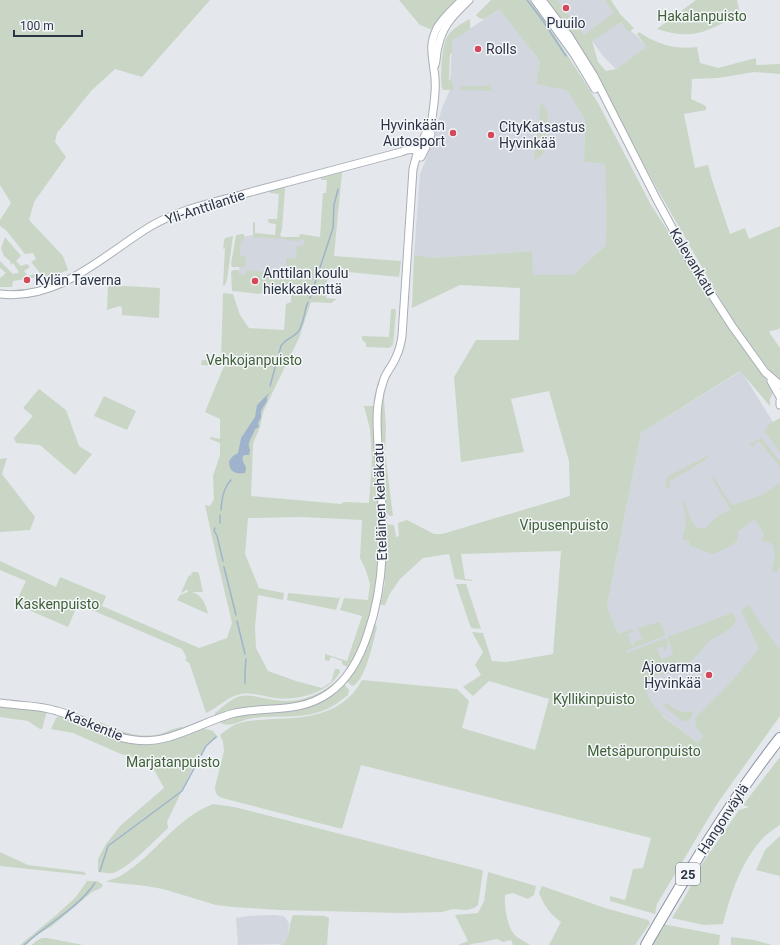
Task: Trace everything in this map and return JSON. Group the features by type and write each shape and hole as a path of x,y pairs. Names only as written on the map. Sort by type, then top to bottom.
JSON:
{"highway":[{"name":"Hangonväylä","path":"646,945 703,849 751,777 780,738"}],"street":[{"name":"Eteläinen kehäkatu","path":"434,70 431,51 434,34 442,20 462,0"},
{"name":"Eteläinen kehäkatu","path":"210,722 247,711 298,707 316,700 333,690 349,673 366,639 381,583 383,558 383,510 378,404 384,379 397,356 402,336 413,178 412,169 432,119 434,103 434,70 438,45 449,20 469,0"},
{"name":"Kalevankatu","path":"535,0 574,54 613,120 620,129"},
{"name":"Kalevankatu","path":"542,0 586,63 692,264 732,326 765,372 780,385"},
{"name":"Yli-Anttilantie","path":"0,294 28,294 60,284 82,272 150,227 185,210 410,149 419,153"},
{"path":"765,372 780,397"},
{"name":"Kaskentie","path":"0,703 58,710 110,733 135,740 162,739 210,722"}],"shaded area":[{"path":"555,0 605,0 621,22 638,37 646,47 616,69 603,56 593,42 584,35"},
{"path":"499,9 540,61 536,84 567,89 585,120 584,162 605,164 606,245 573,275 532,275 532,251 434,258 414,255 420,174 431,147 442,108 450,90 452,41"},
{"path":"253,235 308,239 305,297 266,291 239,274 241,237"},
{"path":"741,371 780,433 780,647 778,649 772,640 698,743 650,706 627,658 607,606 641,433"},
{"path":"274,915 284,916 289,923 288,938 282,944 238,945 236,918"}],"green space":[{"path":"0,0 210,0 142,77 115,69 91,91 57,133 55,142 66,157 34,202 29,220 63,256 68,270 45,279 31,262 36,259 33,253 25,254 6,230 0,226 0,220 11,203 0,185"},
{"path":"399,0 458,0 435,28 430,29 420,25"},
{"path":"491,0 531,0 598,103 651,205 753,362 774,390 770,399 770,406 740,371 641,433 607,606 618,634 631,629 633,632 627,634 632,646 635,645 634,642 642,639 638,628 660,622 665,634 664,636 625,651 626,653 666,638 668,644 665,651 663,646 657,648 661,659 673,655 668,637 732,613 736,620 729,629 709,642 702,651 684,667 674,672 661,674 650,680 646,690 650,700 662,714 661,715 698,743 703,736 696,727 695,718 732,681 759,649 741,610 748,605 778,648 780,647 780,716 717,804 657,904 655,914 610,901 610,896 625,900 633,869 643,868 651,838 361,765 342,829 222,798 215,791 224,751 223,742 220,735 236,724 258,720 299,717 323,712 345,701 354,692 362,680 457,689 469,701 462,728 535,750 549,699 489,681 473,696 463,687 481,675 475,665 483,652 472,632 483,633 492,661 507,662 553,654 561,551 461,554 465,579 473,580 472,581 455,579 449,554 423,558 400,579 389,595 385,605 380,605 385,583 386,524 394,525 396,537 399,536 398,523 407,520 434,534 442,534 570,496 569,461 549,391 511,399 524,452 461,462 454,377 476,340 519,340 520,288 460,285 412,308 414,255 434,258 532,251 533,275 573,275 606,245 605,164 584,162 585,120 567,90 536,84 540,61 499,9 484,19 479,18 476,15"},
{"path":"546,0 557,0 584,35 614,13 605,0 611,0 620,14 634,28 629,32 621,22 592,41 598,62 606,71 616,69 646,47 637,34 639,32 652,40 666,45 681,48 697,47 700,63 718,68 756,58 756,65 780,64 780,74 754,72 718,78 692,79 691,99 706,106 706,110 684,114 695,168 708,165 730,234 745,228 749,239 780,226 780,328 769,332 780,348 780,382 735,325 655,185 581,49"},
{"name":"Hakalanpuisto","path":"696,0 737,0 740,14 719,25 691,34 681,34 657,29"},
{"path":"470,19 470,29 452,41 449,80 451,77 454,90 443,90 441,72 445,41 454,29"},
{"path":"491,84 491,89 494,91 460,90 461,86 486,86"},
{"path":"541,103 547,111 546,144 542,156 534,159"},
{"path":"342,172 334,256 401,261 399,277 328,270 326,298 336,300 332,303 311,302 299,338 264,410 260,427 253,444 251,496 341,504 344,502 369,503 372,460 370,429 364,406 373,406 379,488 380,542 379,569 369,621 355,657 350,665 347,667 342,664 342,661 331,657 329,661 325,660 325,654 347,661 362,616 340,610 344,598 368,600 370,584 360,558 362,520 302,517 248,518 245,554 259,588 284,593 283,600 258,595 255,627 256,648 268,671 322,688 331,682 335,669 339,669 340,672 335,679 328,685 312,694 284,699 241,694 232,697 206,713 189,662 188,663 185,659 187,658 182,649 78,604 68,627 15,604 26,581 0,570 0,561 56,587 60,577 106,596 102,606 199,648 227,638 232,623 205,505 210,506 214,499 213,476 220,455 220,443 210,439 210,437 220,439 220,419 205,412 224,366 201,365 202,360 221,361 223,293 233,294 240,315 249,328 284,330 286,304 291,302 291,291 280,290 279,294 271,294 270,291 267,291 266,293 260,294 232,291 231,272 233,270 239,270 239,274 246,275 247,270 277,273 277,268 286,269 286,258 296,259 297,246 304,244 304,240 254,238 253,234 253,222 255,222 255,233 275,235 276,224 269,223 269,225 268,219 277,219 279,194 270,193 270,191 284,187 285,189 282,229 280,235 282,237 299,237 300,234 320,237 323,193 326,193 327,180 321,180 321,178"},
{"path":"244,234 244,240 241,241 240,256 245,256 246,258 245,267 232,267 231,264 236,235"},
{"path":"233,236 227,280 225,285 221,286 223,285 224,241 225,238"},
{"path":"5,237 21,256 16,261 21,266 27,264 30,267 24,271 28,276 35,274 38,277 13,281 12,287 0,287 0,278 6,273 0,268 0,261 13,274 19,272 13,263 11,265 10,261 4,256 1,248"},
{"path":"108,285 160,288 159,318 122,315 122,308 120,306 107,310"},
{"path":"391,309 395,309 396,311 393,345 389,348 366,347 366,343 362,340 362,336 389,337"},
{"path":"385,384 385,453 393,516 386,513 380,421 380,408"},
{"path":"39,389 66,410 79,446 92,454 75,475 40,445 16,443 14,438 33,416 23,408"},
{"path":"104,396 136,411 127,430 94,416"},
{"path":"780,418 780,452 765,432 768,425"},
{"path":"761,438 780,461 780,467 759,441 754,444 755,445 753,447 749,445"},
{"path":"709,455 707,459 670,481 670,488 667,489 667,477"},
{"path":"7,458 2,474 35,517 30,530 0,532 0,459"},
{"path":"714,477 727,499 733,505 762,495 780,483 780,567 776,572 772,570 775,556 774,546 769,542 762,541 764,534 756,520 752,521 738,531 737,541 729,547 713,554 690,546 690,542 682,539 685,528 685,520 682,501 684,501 692,522 697,528 705,529 713,520 731,510 712,478"},
{"path":"193,572 198,572 199,574 203,592 192,592 203,600 208,614 177,600 180,595 188,592 187,589 181,593 189,575 191,576"},
{"path":"456,584 466,584 481,629 471,628"},
{"path":"288,593 339,598 341,594 336,610 287,600"},
{"path":"375,624 377,627 365,669 357,683 352,686 346,681 364,650"},
{"path":"338,679 340,680 330,689 302,703 215,716 215,713 237,697 249,696 292,701 317,694 332,685"},
{"path":"344,684 349,690 348,695 338,703 323,711 301,716 248,719 229,724 222,724 219,722 240,715 285,711"},
{"path":"666,703 682,712 693,711 692,716 688,721 683,721 663,706"},
{"path":"0,706 47,711 42,729 28,721 0,717"},
{"name":"Marjatanpuisto","path":"60,715 135,743 202,728 213,731 218,737 207,744 194,765 167,822 168,828 127,866 113,873 98,872 98,859 106,844 121,825 164,788 151,764 138,758 121,754 73,733 51,729 56,718"},
{"path":"100,722 122,731 144,736 160,734 183,727 182,729 161,737 144,738 129,736 113,731 98,725"},
{"path":"780,757 780,825 765,836 750,855 738,877 723,924 704,925 672,918 686,895 700,867 739,810 749,807 743,805"},
{"path":"213,804 234,807 482,870 478,905 467,910 453,909 442,912 401,913 279,910 216,905 163,889 107,881 117,878 134,867 188,818"},
{"path":"780,836 780,876 756,870 765,850"},
{"path":"0,852 28,865 84,872 86,875 0,866"},
{"path":"488,872 536,886 534,895 528,899 513,893 505,895 506,911 511,929 517,937 530,945 513,945 511,940 503,942 497,939 470,945 458,945 468,941 455,915 478,913 484,901"},
{"path":"87,881 97,881 103,885 101,888 92,892 52,926 35,936 26,945 20,945 76,897"},
{"path":"542,886 605,908 648,920 650,923 635,945 549,945 561,922 548,910 543,902 539,893"},
{"path":"293,915 325,916 329,918 327,945 279,945 286,941"},
{"path":"662,924 720,935 719,945 652,945 664,927"},
{"path":"731,937 754,940 772,945 731,945"},
{"path":"42,938 47,938 83,945 32,945"}],"water":[{"path":"270,392 261,411 261,418 258,423 259,427 255,429 249,442 249,455 244,455 243,457 246,468 245,473 234,472 230,468 229,461 238,453 241,438 255,417 257,405"}],"waterway":[{"path":"527,0 566,56"},
{"path":"310,298 333,228 334,205 338,189"},
{"path":"270,386 281,346 300,329 308,302"},
{"path":"221,510 223,494 231,480"},
{"path":"220,515 220,523"},
{"path":"215,528 214,530 217,536 223,561"},
{"path":"224,567 236,615"},
{"path":"237,621 245,654"},
{"path":"245,683 246,659"},
{"path":"100,871 108,846 182,791 206,746 216,737"},
{"path":"24,945 71,909 95,883"}],"place":[{"name":"Puuilo","path":"566,8"},
{"name":"Rolls","path":"478,49"},
{"name":"Hyvinkään Autosport","path":"453,133"},
{"name":"CityKatsastus Hyvinkää","path":"491,135"},
{"name":"Kylän Taverna","path":"27,280"},
{"name":"Anttilan koulu hiekkakenttä","path":"255,281"},
{"name":"Ajovarma Hyvinkää","path":"709,675"}],"park label":[{"name":"Vehkojanpuisto","path":"254,360"},
{"name":"Vipusenpuisto","path":"564,525"},
{"name":"Kaskenpuisto","path":"57,604"},
{"name":"Kyllikinpuisto","path":"594,699"},
{"name":"Metsäpuronpuisto","path":"644,751"}]}
